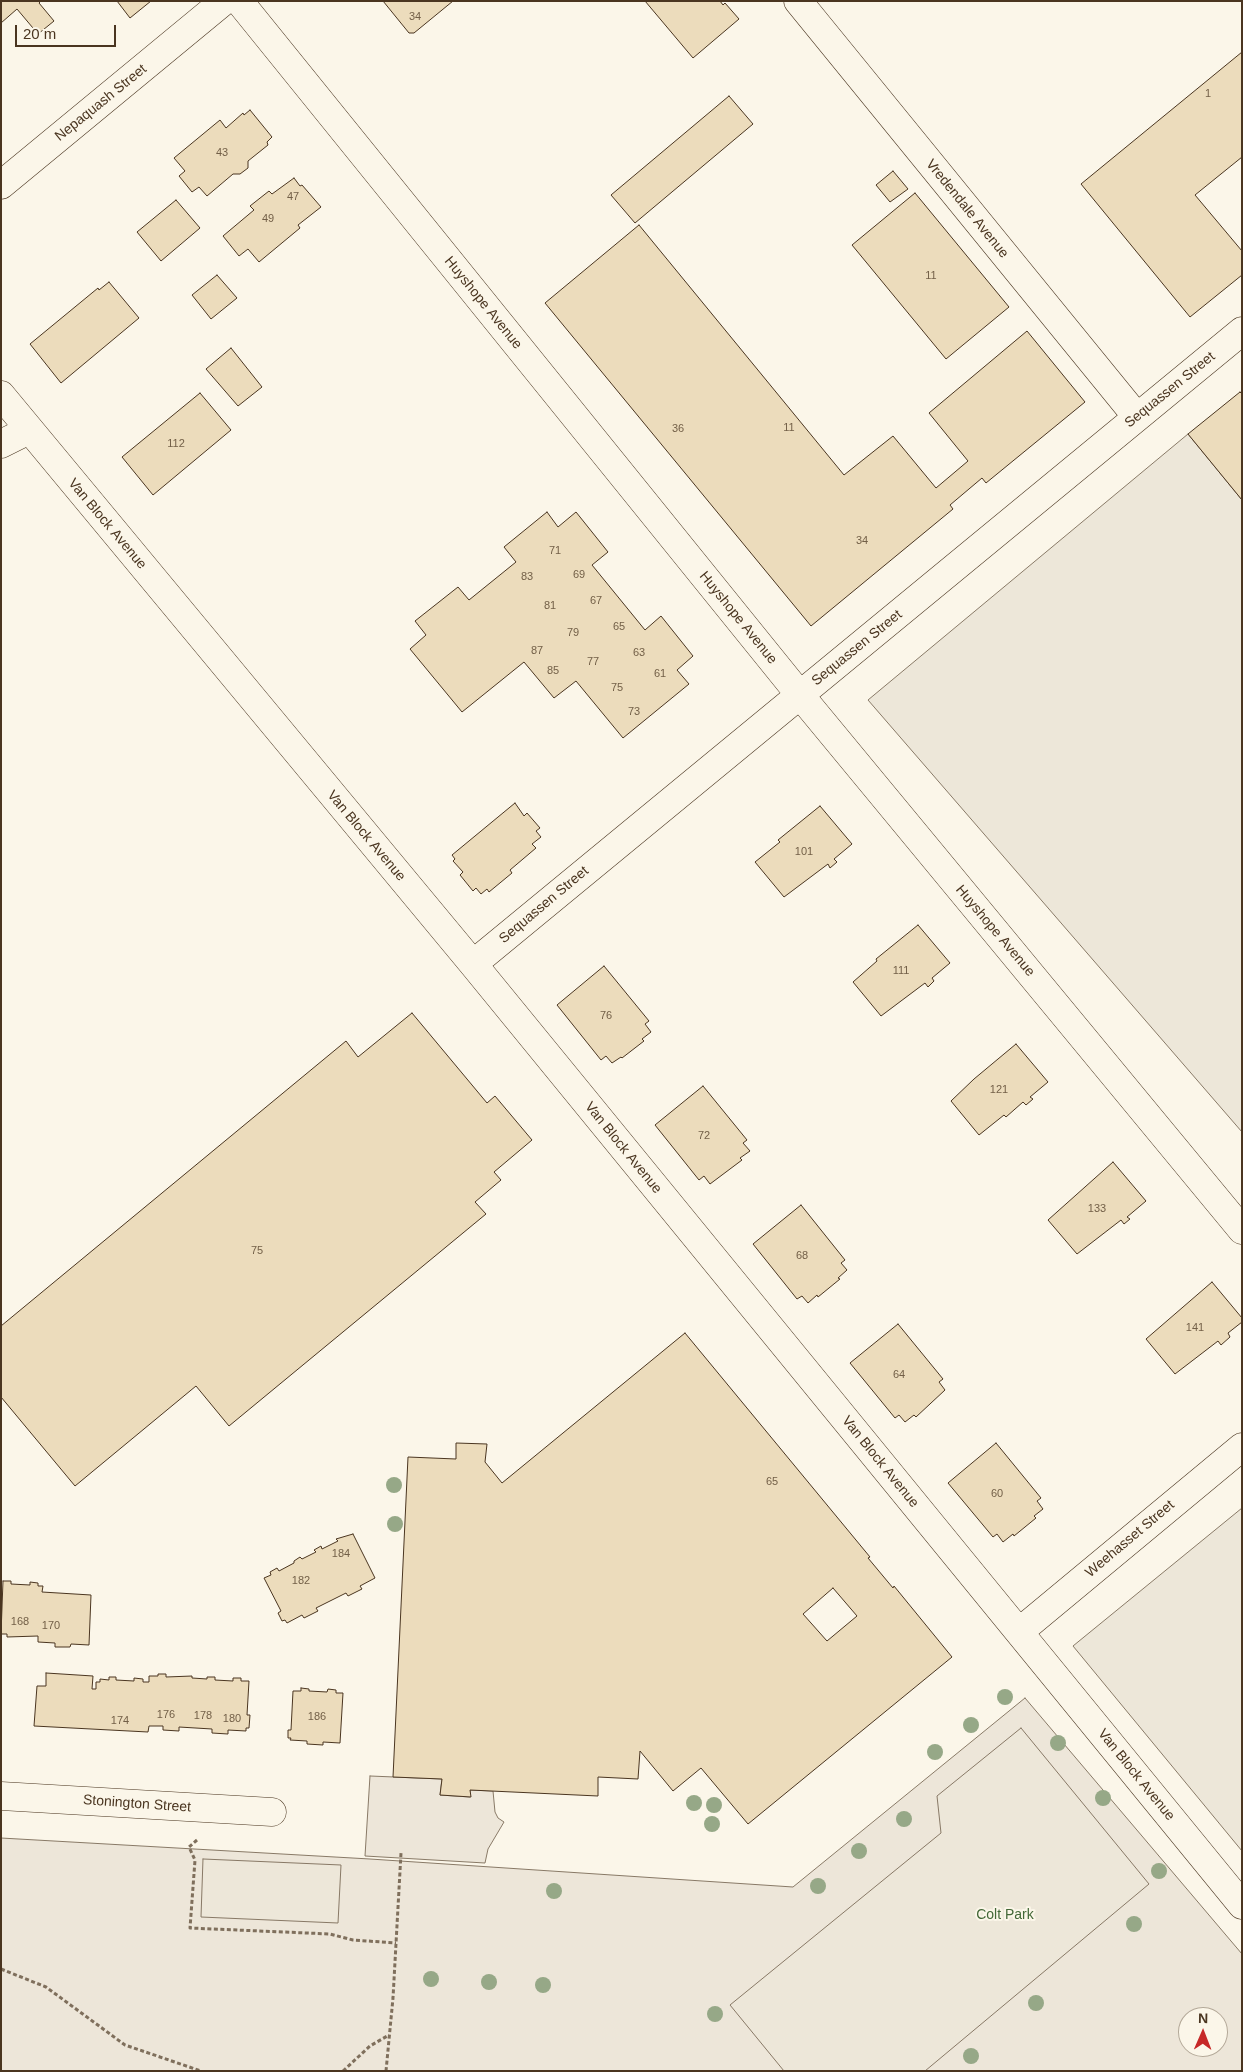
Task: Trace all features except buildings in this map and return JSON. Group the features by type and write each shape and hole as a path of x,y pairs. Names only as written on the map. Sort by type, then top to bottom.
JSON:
{"street":[{"name":"Nepaquash Street","path":"1,185 224,1"},
{"name":"Huyshope Avenue","path":"239,1 800,695 1242,1230"},
{"name":"Vredendale Avenue","path":"798,1 1137,417"},
{"name":"Sequassen Street","path":"473,964 1242,331"},
{"name":"Van Block Avenue","path":"1,395 473,964 1242,1905"},
{"path":"1,444 29,430"},
{"name":"Weehasset Street","path":"1019,1632 1242,1447"},
{"name":"Stonington Street","path":"1,1796 272,1812"}],"path":[{"path":"228,1810 189,1847 195,1860 190,1928 330,1934 353,1940 396,1943"},
{"path":"386,2071 401,1853"},
{"path":"1,1969 46,1987 125,2045 201,2071"},
{"path":"343,2071 370,2046 389,2035"}],"green space":[{"name":"Colt Park","path":"1025,1698 1242,1954 1242,2071 1,2071 1,1838 370,1859 793,1887"},
{"path":"370,1776 442,1779 440,1795 470,1797 470,1790 493,1791 495,1812 498,1818 504,1822 488,1849 485,1863 365,1856"}],"shaded area":[{"path":"1188,434 1242,500 1242,1132 868,700"},
{"path":"1242,1508 1242,1851 1073,1646"},
{"path":"1021,1728 1149,1884 925,2071 784,2071 730,2005 941,1833 937,1796"},
{"path":"203,1859 341,1865 338,1923 201,1917"}]}
